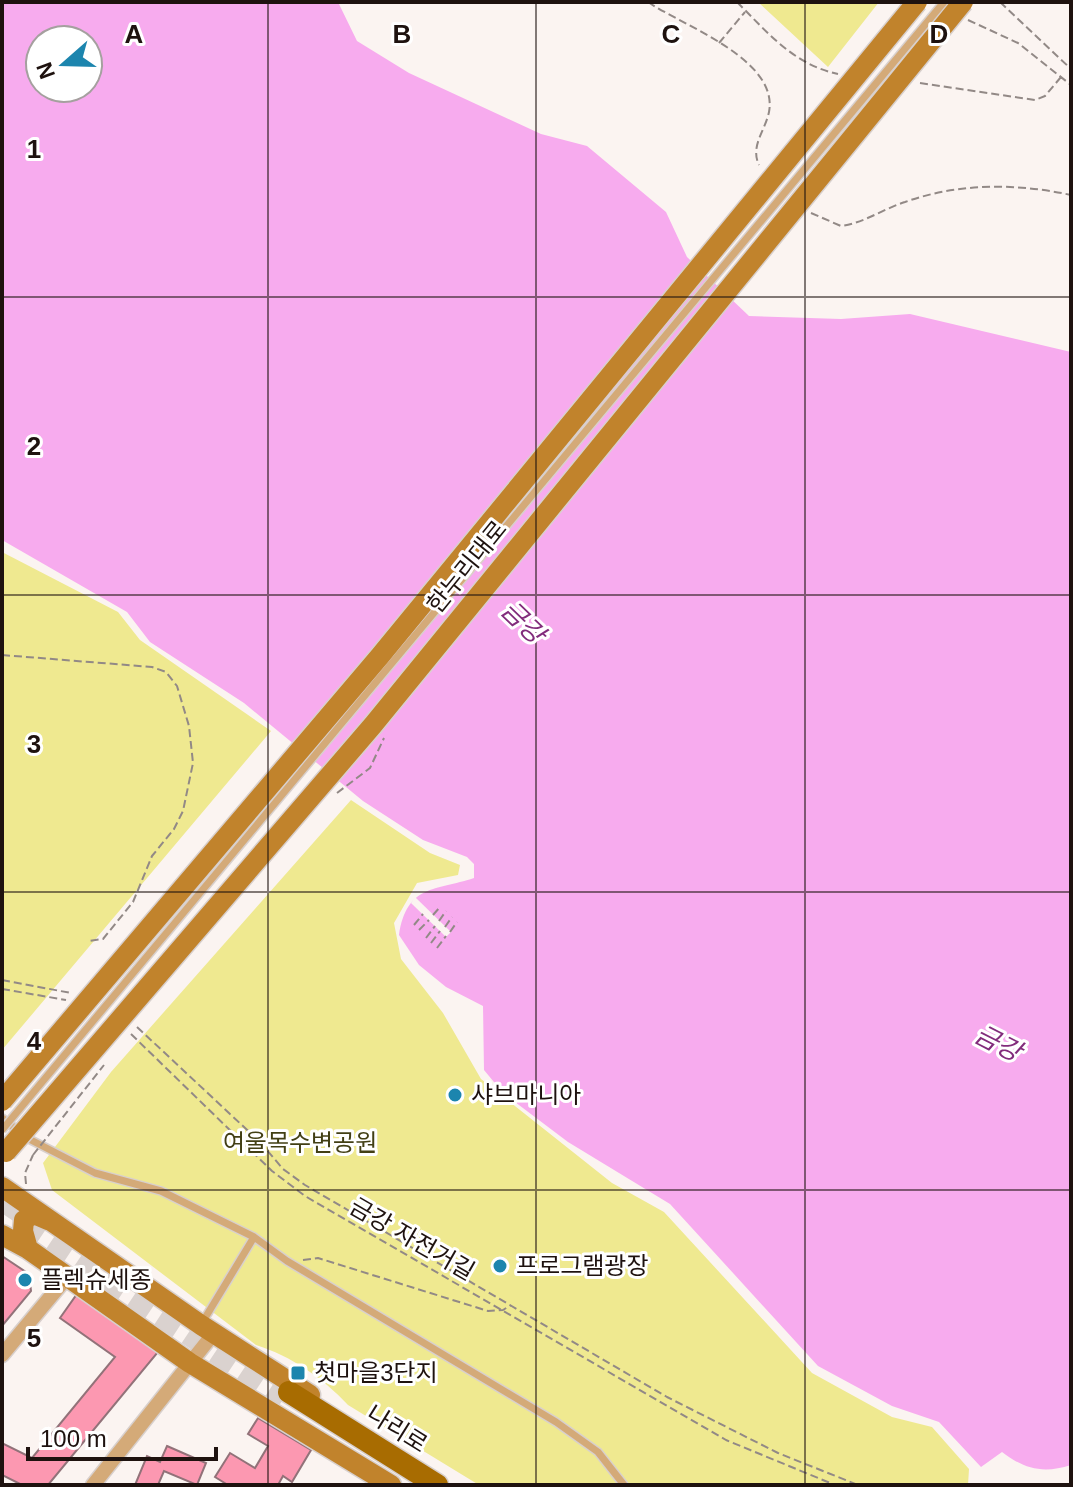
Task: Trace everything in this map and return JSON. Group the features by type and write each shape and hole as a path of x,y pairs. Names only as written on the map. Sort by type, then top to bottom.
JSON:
{"main road":[{"name":"나리로","path":"410,1485 286,1395 437,1485"}],"street":[{"name":"한누리대로","path":"2,1101 380,656 917,2"},
{"name":"한누리대로","path":"4,1154 373,725 961,8"},
{"path":"2,1187 207,1329 450,1485"},
{"path":"28,1249 23,1231 24,1220 34,1214 48,1220"},
{"path":"2,1235 28,1249 190,1363 391,1485"},
{"path":"2,1355 67,1277"},
{"path":"93,1485 190,1363 207,1329"}],"lane":[{"path":"2,1130 944,2"},
{"path":"2,1118 27,1138 95,1173 161,1191 254,1237 287,1261 556,1422 598,1452 624,1485"},
{"path":"207,1329 254,1237"}],"path":[{"path":"1000,2 1071,69"},
{"path":"961,8 1018,43 1071,85"},
{"path":"719,43 746,11"},
{"path":"2,655 152,667 166,672 177,686 189,726 193,763 183,811 174,829 152,856 133,902 103,939 88,941"},
{"path":"433,915 440,907"},
{"path":"439,921 446,911"},
{"path":"414,925 423,914"},
{"path":"445,927 452,917"},
{"path":"419,930 429,920"},
{"path":"450,932 457,922"},
{"path":"426,938 435,926"},
{"path":"431,943 440,931"},
{"path":"437,948 446,936"},
{"path":"2,980 82,996"},
{"path":"2,989 78,1003"},
{"path":"128,1019 260,1142 283,1169 305,1185 713,1422 858,1485"},
{"name":"금강 자전거길","path":"125,1029 294,1188 726,1440 835,1485"},
{"path":"27,1187 25,1173 33,1155"},
{"path":"287,1261 318,1258 488,1311 503,1310 512,1304"}],"green space":[{"path":"758,2 879,2 828,67"},
{"path":"2,552 118,612 140,640 271,731 2,1050"},
{"name":"여울목수변공원","path":"351,800 430,853 460,865 458,875 417,883 394,923 401,959 443,1013 481,1079 612,1183 664,1212 812,1373 892,1417 932,1427 969,1469 968,1485 479,1485 348,1405 306,1369 256,1345 52,1190 43,1163 111,1072"}],"water":[{"name":"금강","path":"2,2 338,2 357,41 409,73 541,134 587,146 666,212 687,257 749,316 841,319 910,314 1071,352 1071,1465 1052,1469 1034,1468 1002,1452 981,1467 939,1422 892,1406 818,1366 670,1204 568,1142 503,1093 484,1070 483,1006 446,987 419,965 399,935 403,918 416,898 435,888 474,878 474,864 467,857 423,840 363,801 244,703 150,642 127,612 2,540"}],"pier":[{"path":"415,897 451,932 446,937 411,903"}],"building":[{"path":"2,1256 29,1274 31,1291 2,1326"},
{"path":"77,1294 158,1352 48,1485 22,1485 2,1475 2,1443 32,1458 115,1357 60,1318"},
{"path":"258,1418 311,1450 292,1482 283,1476 278,1485 228,1485 215,1477 230,1453 255,1468 268,1446 248,1434"},
{"path":"167,1446 206,1463 197,1485 164,1471 158,1485 135,1485 147,1456 160,1462"}],"tunnel":[{"path":"2,1200 42,1227"},
{"path":"23,1224 284,1398"}],"place":[{"name":"샤브마니아","path":"455,1095"},
{"name":"프로그램광장","path":"500,1266"},
{"name":"플렉슈세종","path":"25,1280"},
{"name":"첫마을3단지","path":"298,1373"}]}
